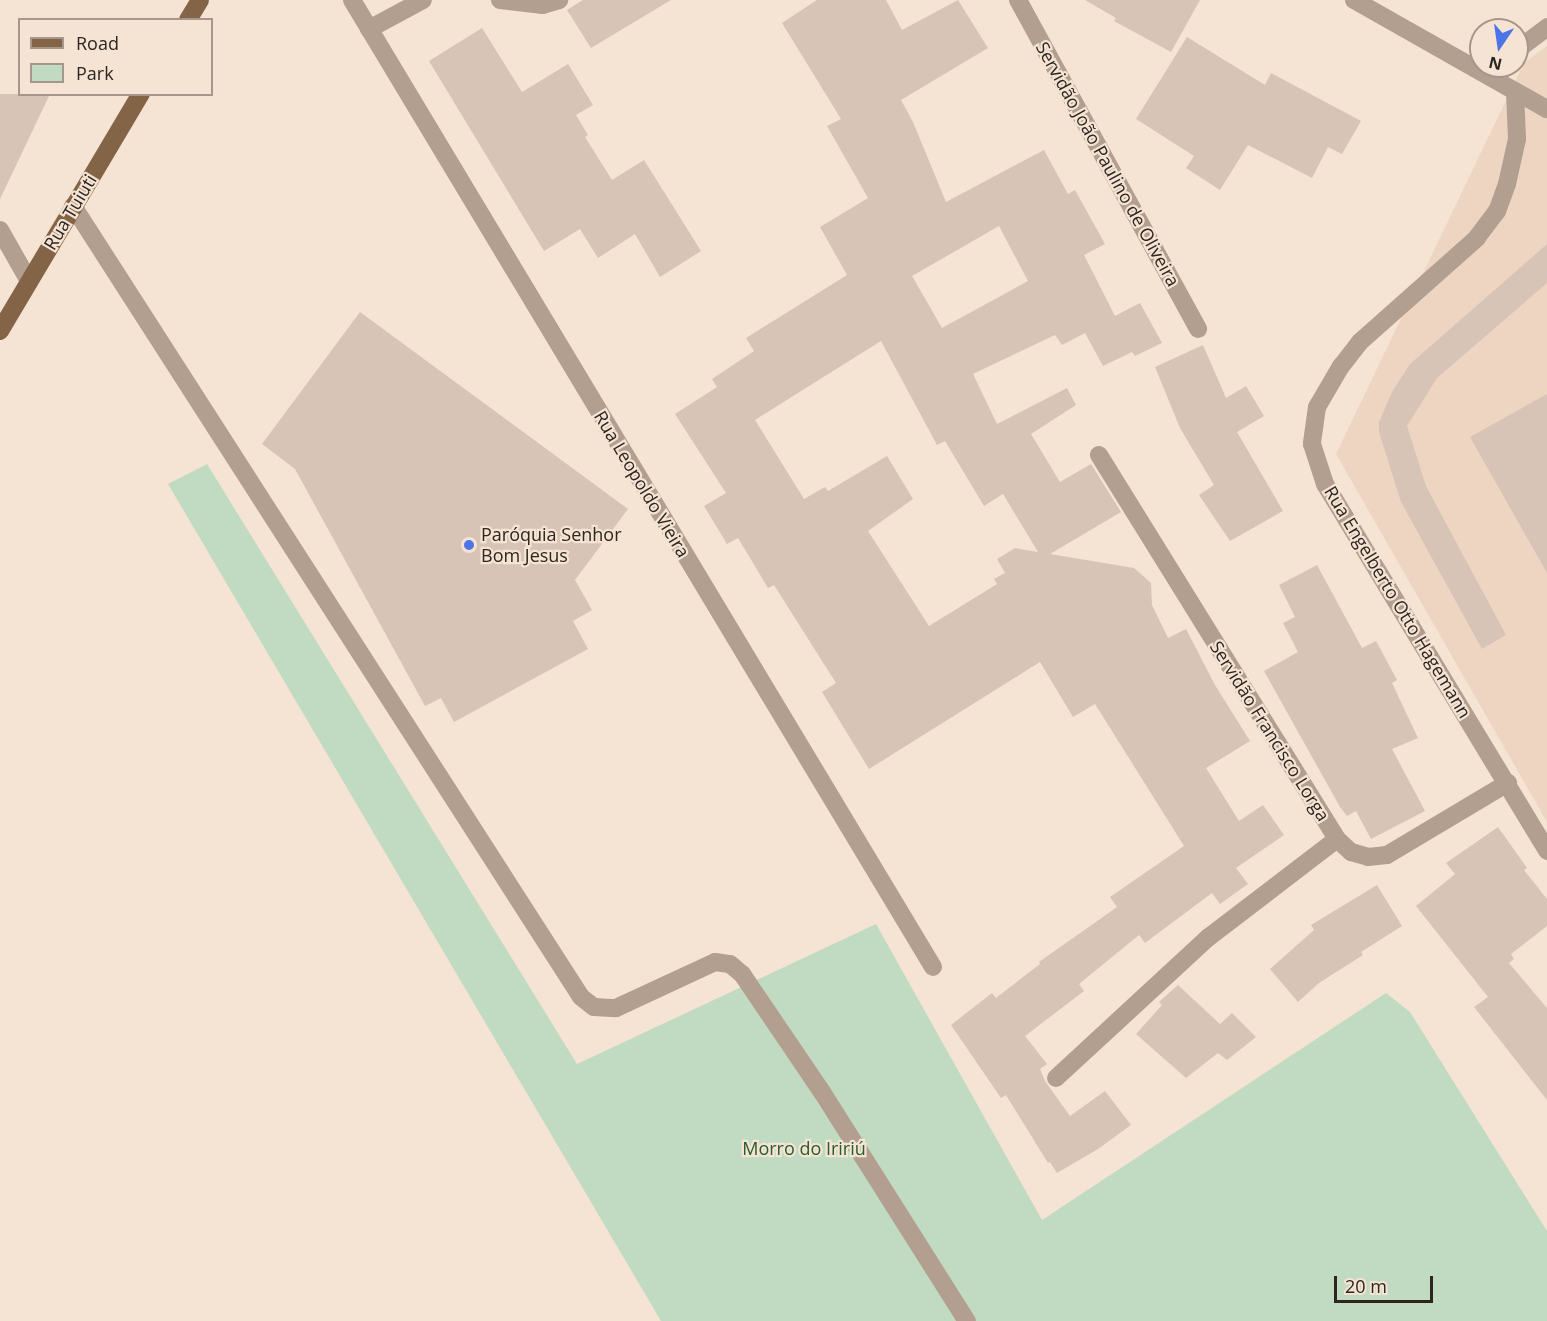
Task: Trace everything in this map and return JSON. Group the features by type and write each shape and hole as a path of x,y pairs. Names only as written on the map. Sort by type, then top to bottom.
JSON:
{"main road":[{"path":"189,18 200,0"},
{"name":"Rua Tuiuti","path":"0,332 140,96"}],"street":[{"name":"Rua Leopoldo Vieira","path":"352,0 933,967"},
{"path":"369,29 423,0"},
{"path":"500,0 543,5 559,0"},
{"name":"Servidão João Paulino de Oliveira","path":"1018,0 1198,329"},
{"path":"1354,0 1469,59"},
{"path":"1529,41 1547,27"},
{"path":"1499,78 1515,92 1547,109"},
{"name":"Rua Engelberto Otto Hagemann","path":"1515,92 1517,139 1507,184 1497,211 1477,238 1360,342 1341,366 1317,407 1312,444 1325,484 1508,783 1547,851"},
{"path":"73,206 581,997 594,1007 616,1008 715,962 730,964 742,974 829,1102 968,1321"},
{"path":"0,230 29,281"},
{"name":"Servidão Francisco Lorga","path":"1099,455 1337,839 1351,852 1368,857 1387,855 1508,783"},
{"path":"1056,1078 1209,937 1337,839"}],"shaded area":[{"path":"1547,46 1547,822 1336,454 1517,78 1529,78 1529,59"}],"green space":[{"name":"Morro do Iririú","path":"207,464 577,1064 876,924 1042,1220 1386,993 1410,1012 1547,1231 1547,1321 661,1321 168,484"}],"building":[{"path":"583,0 671,0 591,48 567,10"},
{"path":"817,0 886,0 902,30 958,0 988,48 901,100 913,122 946,202 1044,150 1068,194 1075,190 1105,244 1084,255 1115,316 1140,303 1162,343 1135,356 1132,352 1103,366 1085,333 1062,345 1055,335 973,374 997,424 1067,388 1076,405 1031,434 1060,482 1091,464 1121,512 1050,554 1134,568 1151,583 1152,605 1168,638 1186,629 1215,685 1250,741 1206,768 1239,821 1263,805 1284,835 1236,868 1248,884 1220,904 1212,893 1145,943 1139,935 1079,984 1084,991 1025,1036 1047,1064 1040,1069 1045,1081 1070,1116 1105,1091 1131,1125 1098,1149 1057,1173 1050,1162 1048,1163 1006,1095 1001,1098 951,1025 992,993 996,998 1040,964 1039,962 1117,907 1110,897 1184,846 1095,704 1073,717 1040,662 869,769 822,692 836,683 774,585 768,588 738,538 727,544 704,506 726,493 675,414 717,387 712,379 754,351 746,338 847,275 820,227 868,198 827,126 841,119 782,23","holes":["999,226 1028,281 942,328 912,276","881,341 937,445 945,441 984,506 1003,494 1038,552 1015,548 997,559 1005,573 994,579 997,584 929,626 868,531 913,499 887,456 828,491 825,487 804,499 755,420"]},
{"path":"1085,0 1200,0 1171,52 1114,21 1116,18"},
{"path":"482,28 522,92 568,64 593,105 576,115 588,135 585,137 612,180 644,160 701,251 660,277 635,234 598,258 580,229 544,251 429,61"},
{"path":"1187,37 1265,85 1271,73 1361,121 1342,154 1328,147 1312,178 1248,145 1220,190 1186,168 1194,156 1136,119"},
{"path":"0,94 49,96 0,199"},
{"path":"1547,244 1547,283 1437,378 1407,426 1426,486 1506,635 1482,649 1401,502 1379,432 1379,422 1392,392 1410,364"},
{"name":"Paróquia Senhor Bom Jesus","path":"360,312 628,509 575,580 592,610 573,621 588,649 454,722 441,698 425,706 295,469 262,444"},
{"path":"1203,345 1226,398 1246,386 1264,416 1237,432 1283,511 1230,541 1199,495 1214,485 1180,428 1155,367"},
{"path":"1547,394 1547,573 1470,437"},
{"path":"1317,565 1362,648 1376,641 1397,680 1392,683 1418,738 1392,749 1425,811 1371,839 1356,811 1347,816 1340,807 1264,671 1298,652 1283,623 1295,617 1279,585"},
{"path":"1498,827 1527,868 1524,870 1547,899 1547,926 1511,954 1514,959 1509,963 1547,1008 1547,1100 1474,1007 1488,997 1416,906 1455,874 1446,863"},
{"path":"1377,885 1402,926 1361,952 1363,955 1319,983 1298,1002 1270,969 1314,930 1311,925"},
{"path":"1178,985 1220,1024 1232,1013 1256,1037 1227,1060 1218,1053 1186,1078 1136,1034 1162,1005 1159,1002"}],"place":[{"name":"Paróquia Senhor Bom Jesus","path":"469,545"}]}
